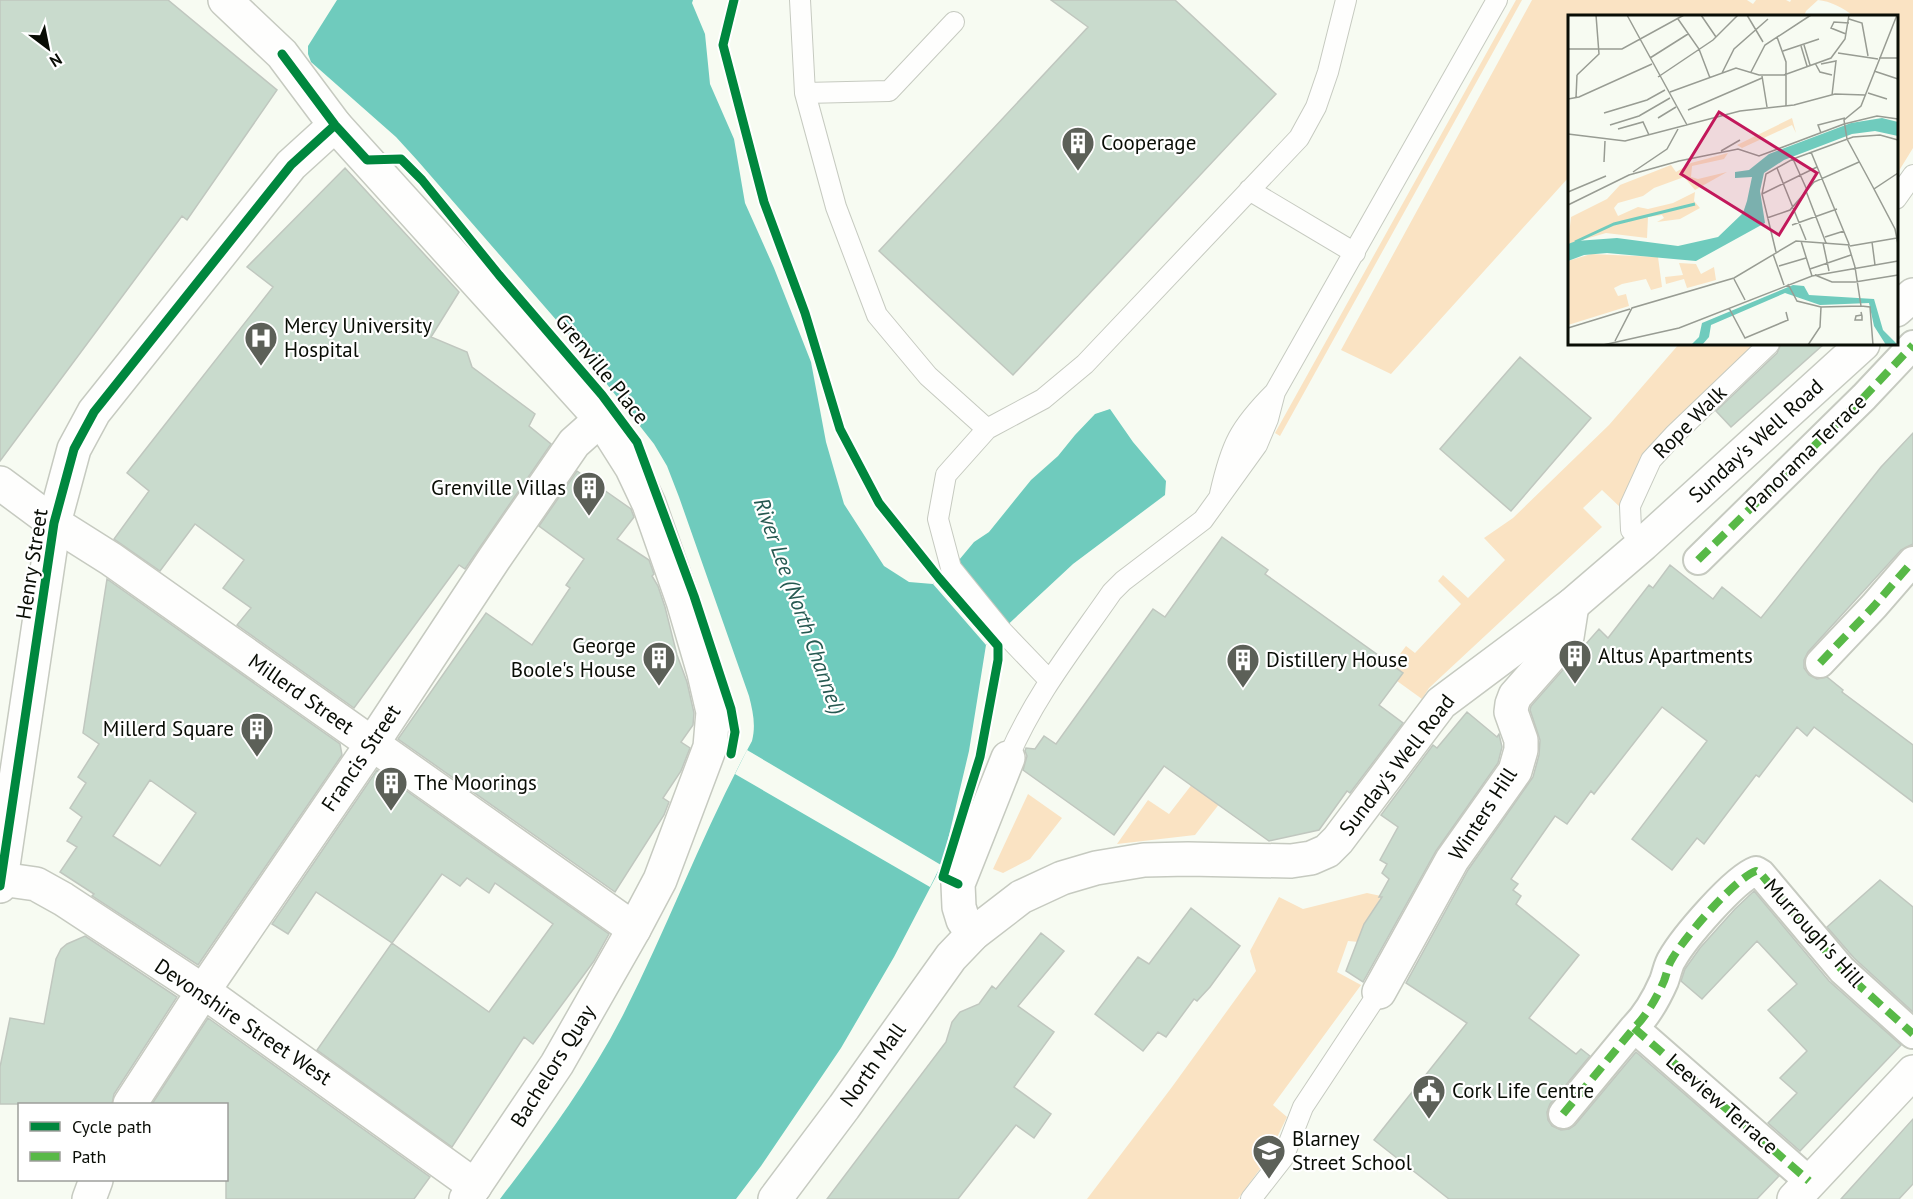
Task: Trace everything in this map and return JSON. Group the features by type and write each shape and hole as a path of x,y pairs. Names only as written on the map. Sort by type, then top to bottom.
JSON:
{"street":[{"name":"Grenville Place","path":"225,0 282,54 335,125 601,419 632,468 648,504 683,601 704,673 712,712 711,747 660,880 634,929"},
{"name":"Henry Street","path":"2,865 54,523 74,448 94,412 291,165 335,125"},
{"path":"1898,308 1913,295"},
{"name":"Sunday's Well Road","path":"973,934 1005,908 1038,888 1096,868 1144,860 1291,861 1311,858 1326,851 1338,840 1441,703 1572,605 1643,544 1862,345"},
{"name":"Panorama Terrace","path":"1698,560 1864,397 1913,345"},
{"name":"Francis Street","path":"131,1103 203,991 372,744 494,559 574,443 601,419"},
{"name":"Millerd Street","path":"0,483 634,929"},
{"path":"1820,663 1913,561"},
{"name":"Winters Hill","path":"1379,992 1452,860 1515,771 1521,750 1521,740 1511,712 1512,704 1515,696 1567,637 1572,605"},
{"path":"973,934 963,920 959,907 958,884 1008,758"},
{"name":"Devonshire Street West","path":"2,865 47,889 203,991 470,1193"},
{"name":"Murrough's Hill","path":"1634,1028 1644,1019 1663,982 1671,960 1686,938 1726,895 1750,873 1756,872 1761,874 1842,970 1913,1034"},
{"name":"Bachelors Quay","path":"470,1193 557,1064 634,929"},
{"name":"North Mall","path":"775,1199 951,957 973,934"},
{"path":"1563,1114 1634,1028"},
{"name":"Leeview Terrace","path":"1634,1028 1802,1190"},
{"path":"1802,1190 1913,1072"},
{"path":"89,1199 95,1181"}],"lane":[{"path":"800,0 805,93 836,207 877,315 928,376 987,429"},
{"path":"1049,680 1002,631 951,568 938,519 946,475 987,429 1043,399 1085,364 1299,138 1316,107 1328,72 1346,0"},
{"path":"1008,758 1023,725 1049,680 1112,592 1123,581 1203,520 1257,445 1275,392 1497,0"},
{"path":"805,93 889,91 954,22"},
{"path":"1898,196 1913,175"},
{"path":"1249,190 1355,253"},
{"name":"Rope Walk","path":"1643,544 1631,530 1630,506 1651,460 1768,345"},
{"path":"1251,1199 1283,1158 1303,1107 1379,992"}],"shaded area":[{"path":"1516,0 1522,0 1280,436 1275,433"},
{"path":"1532,0 1747,0 1753,4 1756,0 1790,2 1791,0 1818,0 1804,15 1568,15 1568,178 1391,374 1341,350"},
{"path":"1818,0 1913,0 1913,148 1898,172 1898,15 1852,15 1837,5"},
{"path":"1678,345 1759,345 1621,508 1602,490 1583,508 1602,527 1429,688 1422,699 1386,673 1406,646 1415,653 1461,604 1438,581 1443,575 1468,598 1505,560 1484,538 1513,518 1609,425"},
{"path":"1193,783 1220,803 1195,835 1117,844 1148,800 1169,814"},
{"path":"1028,794 1062,818 1030,859 1003,873 993,869"},
{"path":"1367,893 1381,896 1359,942 1348,941 1337,972 1361,985 1273,1105 1287,1117 1265,1162 1238,1199 1087,1199 1256,971 1250,951 1279,897 1303,909"}],"water":[{"name":"River Lee (North Channel)","path":"337,0 693,0 692,3 705,34 710,84 734,139 745,203 774,268 811,362 826,442 844,504 884,566 909,582 933,584 954,566 974,542 989,532 1031,480 1058,456 1095,414 1110,409 1133,442 1166,481 1165,495 1073,564 986,645 969,751 942,865 894,957 841,1048 736,1199 500,1199 582,1086 611,1038 718,808 752,741 753,713 679,497 667,466 654,444 558,322 417,160 396,137 311,62 308,46"}],"pier":[{"path":"954,566 1007,627 986,645 933,584"},
{"path":"747,750 941,865 930,887 735,774"}],"building":[{"path":"0,0 168,0 277,90 187,220 182,216 0,461"},
{"name":"Cooperage","path":"1051,0 1175,0 1276,94 1013,375 879,251 1088,27"},
{"path":"345,168 459,292 431,337 467,352 472,367 535,414 529,426 551,444 465,569 459,565 354,708 237,625 251,608 223,588 244,560 195,524 160,571 114,539 149,491 127,473 273,287 247,267"},
{"path":"1781,345 1823,345 1731,427 1716,411 1777,353"},
{"path":"1520,357 1591,418 1511,511 1440,449"},
{"path":"1913,433 1913,544 1901,550 1808,652 1804,660 1804,668 1809,675 1817,679 1827,677 1843,690 1842,692 1913,745 1913,802 1814,727 1807,736 1797,727 1759,777 1756,775 1704,844 1697,838 1672,870 1632,839 1707,741 1662,707 1594,794 1591,791 1567,824 1555,816 1511,879 1518,884 1513,890 1521,896 1516,904 1579,955 1529,1018 1576,1054 1581,1049 1590,1056 1550,1104 1547,1112 1552,1126 1561,1130 1575,1125 1636,1052 1779,1176 1757,1199 1449,1199 1374,1140 1467,1023 1406,983 1468,870 1533,777 1539,755 1540,740 1530,710 1531,706 1599,629 1608,638 1649,585 1653,588 1670,565 1713,599 1722,587 1761,618 1881,467"},
{"path":"577,471 631,509 634,517 617,539 649,560 654,574 652,576 665,607 694,713 693,725 681,742 690,748 681,771 663,798 669,802 664,815 615,892 398,739 486,613 532,645 570,588 566,585 584,559 539,526"},
{"name":"Distillery House","path":"1222,537 1268,570 1265,574 1403,673 1379,705 1403,723 1350,793 1347,791 1319,830 1269,841 1164,766 1114,835 1023,770 1027,756 1026,748 1035,749 1044,736 1056,744 1153,609 1165,617"},
{"path":"107,579 340,744 342,755 198,965 92,896 94,894 60,872 77,847 67,841 82,817 70,808 86,783 78,777 99,744 83,733","holes":["150,780 196,813 160,866 113,836"]},
{"path":"1467,712 1497,737 1499,734 1502,747 1498,763 1436,851 1363,982 1346,971 1364,924 1382,897 1379,897 1389,879 1382,873 1387,864 1380,860 1398,827 1381,815 1433,745 1437,748"},
{"path":"377,770 609,934 594,961 533,1044 524,1037 452,1147 317,1050 392,943 316,892 288,934 272,924","holes":["442,874 460,886 467,878 489,893 495,883 553,924 489,1012 392,943"]},
{"path":"1880,880 1913,907 1913,1012 1854,958 1827,927"},
{"path":"1754,891 1829,981 1901,1045 1800,1151 1768,1123 1797,1093 1780,1078 1807,1051 1768,1010 1797,984 1757,941 1702,999 1681,981 1685,969 1700,948"},
{"path":"1191,908 1240,946 1210,987 1197,1001 1194,999 1166,1037 1158,1032 1143,1051 1095,1014 1138,957 1149,964"},
{"path":"1041,933 1064,951 1018,1006 1054,1032 1014,1087 1051,1114 1034,1138 1016,1125 958,1199 827,1199 946,1042 952,1022 960,1012 979,1004 992,986 996,989"},
{"path":"85,936 177,997 114,1094 112,1103 0,1104 0,1067 10,1018 44,1024 56,959 61,949"},
{"path":"208,1018 430,1177 414,1199 226,1199 228,1103 153,1103"},
{"path":"1913,1119 1913,1184 1899,1199 1841,1199"}],"marked path":[{"path":"1698,560 1864,397 1913,345"},
{"path":"1820,663 1913,561"},
{"path":"1563,1114 1647,1012 1664,981 1671,961 1687,938 1735,885 1756,871 1761,874 1842,970 1913,1034"},
{"path":"1634,1028 1809,1181"}],"cycle path":[{"path":"734,0 723,45 764,202 805,313 840,429 879,503 939,578 998,646 998,660 980,757 943,877 958,884"},
{"path":"282,54 335,125 367,160 401,159 422,180 499,275 602,395 637,442 694,596 731,709 735,732 731,754"},
{"path":"0,886 54,523 74,449 94,412 291,165 335,125"}],"place":[{"name":"Cooperage","path":"1078,172"},
{"name":"Mercy University Hospital","path":"261,367"},
{"name":"Grenville Villas","path":"589,517"},
{"name":"Altus Apartments","path":"1575,685"},
{"name":"George Boole's House","path":"659,687"},
{"name":"Distillery House","path":"1243,689"},
{"name":"Millerd Square","path":"257,758"},
{"name":"The Moorings","path":"391,812"},
{"name":"Cork Life Centre","path":"1429,1120"},
{"name":"Blarney Street School","path":"1269,1180"}]}
